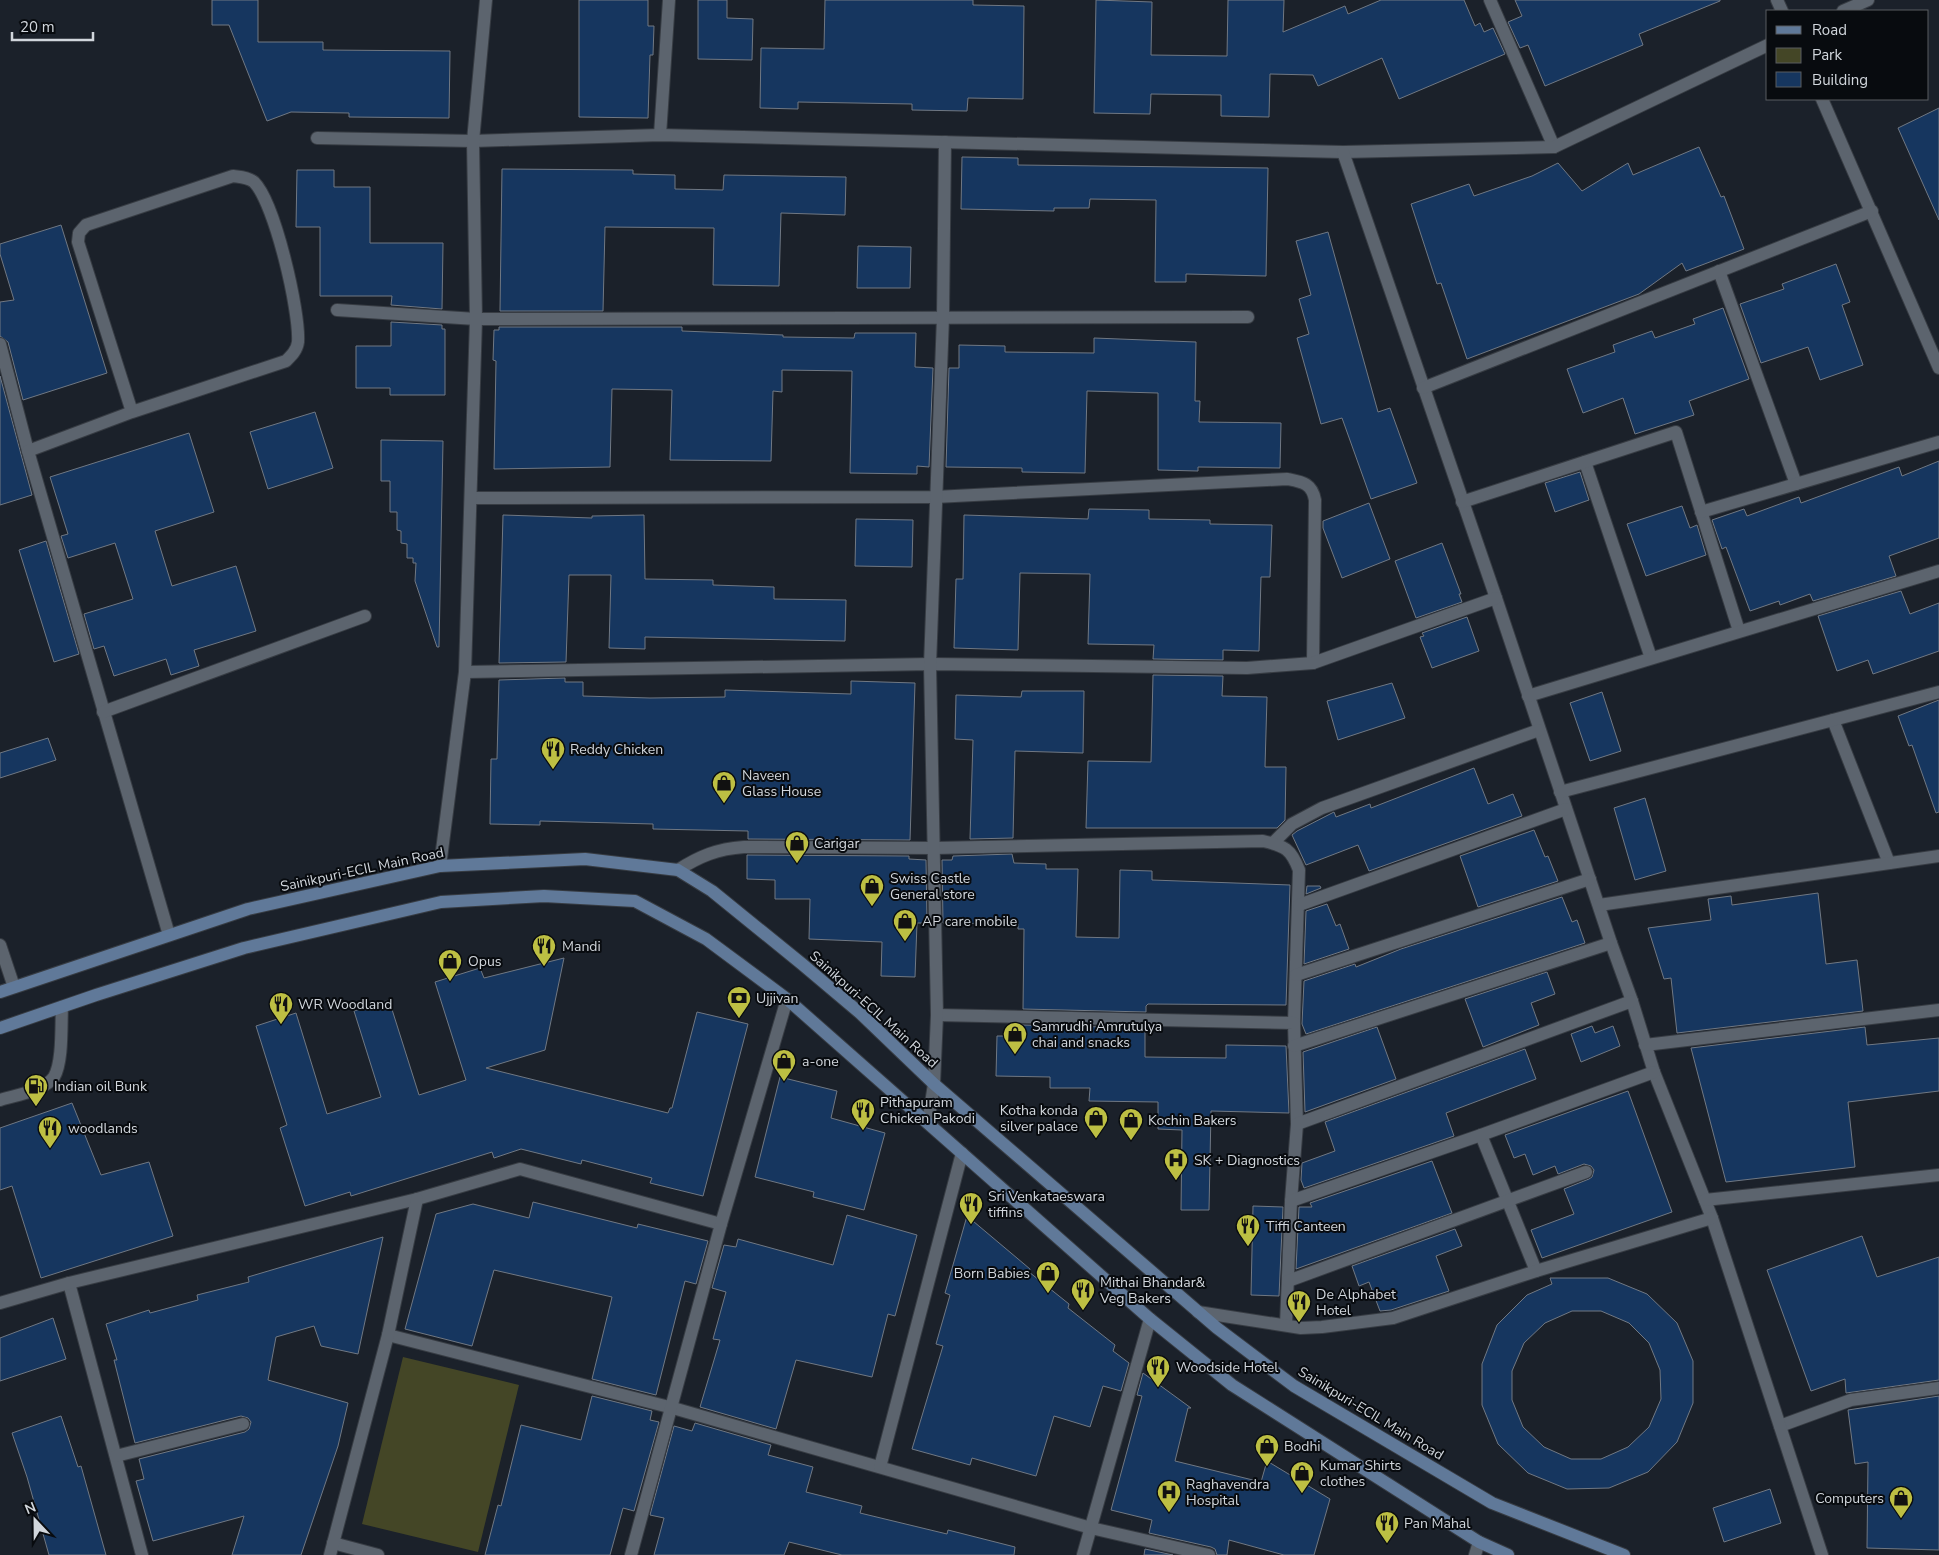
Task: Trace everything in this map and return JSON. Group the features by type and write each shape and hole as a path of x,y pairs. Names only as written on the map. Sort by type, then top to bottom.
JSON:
{"main road":[{"name":"Sainikpuri-ECIL Main Road","path":"0,992 248,909 440,866 585,860 678,870 712,891 802,964 860,1013 934,1084 1198,1312 1294,1386 1492,1503 1624,1555"},
{"path":"0,1028 62,1006 244,948 441,902 544,896 635,901 706,939 787,999 1150,1319 1232,1385 1478,1542 1508,1555"}],"street":[{"path":"440,866 465,672 476,319 473,141 486,0"},
{"path":"660,135 669,0"},
{"path":"1490,0 1554,147"},
{"path":"1845,10 1868,0"},
{"path":"317,138 473,141 660,135 1343,152 1554,147 1766,46"},
{"path":"1822,100 1939,368"},
{"path":"928,1123 934,1084 937,1015 931,664 935,497 943,317 945,142"},
{"path":"1343,152 1496,598 1632,1001 1654,1072 1712,1218 1822,1555"},
{"path":"28,451 132,412 286,361 294,354 298,344 295,308 277,232 266,200 254,182 246,177 233,176 86,224 79,233 78,242 132,412"},
{"path":"1423,388 1872,211"},
{"path":"1719,271 1796,484"},
{"path":"337,310 476,319 1248,317"},
{"path":"0,344 28,451 169,935"},
{"path":"1462,502 1676,432 1739,630"},
{"path":"1701,512 1939,442"},
{"path":"1585,462 1651,658"},
{"path":"471,498 935,497 1287,479 1307,483 1314,491 1313,663"},
{"path":"1528,696 1739,630 1939,571"},
{"path":"465,672 931,664 1247,668 1313,663 1496,598"},
{"path":"103,712 365,616"},
{"path":"1560,792 1939,692"},
{"path":"1832,720 1889,863"},
{"path":"1273,843 1292,824 1322,808 1539,730"},
{"path":"1299,905 1566,809"},
{"path":"678,870 707,854 721,849 744,847 934,848 1263,841 1287,848 1300,870 1294,1023 1297,1124 1291,1201 1286,1325"},
{"path":"1599,904 1939,856"},
{"path":"1296,975 1590,879"},
{"path":"1294,1046 1611,943"},
{"path":"0,945 14,988"},
{"path":"631,1555 673,1408 721,1224 787,999"},
{"path":"1297,1124 1632,1001"},
{"path":"0,1100 41,1086 53,1077 59,1056 62,1006"},
{"path":"1646,1045 1939,1010"},
{"path":"937,1015 1294,1023"},
{"path":"1291,1201 1654,1072"},
{"path":"1481,1135 1536,1271"},
{"path":"880,1467 962,1153"},
{"path":"0,1303 69,1283 417,1199 520,1169 721,1224"},
{"path":"1288,1281 1586,1172"},
{"path":"1705,1200 1939,1175"},
{"path":"378,1555 332,1549 388,1335 417,1199"},
{"path":"1198,1312 1300,1328 1393,1318 1536,1271 1712,1218"},
{"path":"69,1283 142,1555"},
{"path":"1083,1555 1150,1319"},
{"path":"388,1335 673,1408 1091,1528 1210,1555"},
{"path":"1780,1426 1851,1400 1939,1388"},
{"path":"116,1456 243,1424"},
{"path":"1475,1555 1478,1542"}],"green space":[{"path":"403,1357 519,1385 478,1552 362,1524"}],"building":[{"path":"212,0 258,0 258,42 323,42 323,50 450,51 449,118 349,117 349,113 291,112 267,121 229,25 212,25"},
{"path":"579,0 648,0 648,26 654,26 653,55 650,55 648,118 579,117"},
{"path":"698,0 727,0 727,18 753,19 752,60 698,59"},
{"path":"825,0 973,0 973,5 1024,6 1023,99 968,98 967,111 912,110 912,104 798,102 798,109 760,108 761,48 824,49"},
{"path":"1096,0 1152,2 1151,55 1227,56 1228,0 1284,0 1283,32 1345,6 1348,14 1381,0 1464,0 1475,26 1480,23 1484,32 1493,28 1505,54 1399,99 1382,58 1318,86 1313,75 1270,74 1269,117 1221,116 1221,95 1151,94 1150,114 1094,113"},
{"path":"1515,0 1720,1 1639,34 1643,45 1545,86 1528,45 1520,48 1508,22 1522,16"},
{"path":"1939,108 1939,220 1898,128"},
{"path":"1699,147 1721,197 1724,196 1744,249 1686,271 1682,263 1639,294 1467,359 1441,283 1437,284 1411,204 1469,184 1474,196 1532,176 1558,163 1582,191 1628,163 1633,175"},
{"path":"962,157 1018,158 1018,165 1268,168 1266,276 1186,274 1186,282 1155,282 1156,200 1090,199 1089,208 1054,208 1054,211 961,209"},
{"path":"502,169 633,170 633,174 675,175 675,189 723,190 724,175 846,177 845,215 781,213 779,286 713,285 714,228 605,227 603,311 500,311"},
{"path":"297,170 334,170 334,187 370,187 370,243 443,243 442,309 391,305 392,296 320,296 320,227 296,227"},
{"path":"61,225 107,373 23,400 8,342 0,336 0,302 14,300 0,254 0,244"},
{"path":"1328,232 1378,412 1390,408 1417,483 1371,499 1342,418 1321,424 1297,338 1309,334 1299,299 1311,295 1296,241"},
{"path":"858,246 911,247 910,288 857,288"},
{"path":"1836,264 1850,302 1842,305 1863,365 1820,380 1808,347 1761,363 1740,304 1784,289 1782,284"},
{"path":"1723,308 1749,379 1689,401 1694,415 1635,434 1623,398 1583,413 1567,369 1615,352 1613,345 1652,331 1655,338 1695,324 1693,319"},
{"path":"391,322 442,325 442,329 445,329 445,395 390,395 390,388 356,388 356,346 391,346"},
{"path":"499,327 682,327 682,331 783,335 783,337 854,338 855,333 916,333 915,367 933,368 929,467 917,466 917,474 850,473 852,371 782,370 782,392 773,391 771,461 670,460 672,390 612,389 610,467 494,469 496,361 493,360 494,330 499,330"},
{"path":"1094,338 1196,342 1195,401 1200,401 1199,422 1281,423 1280,468 1198,467 1198,471 1158,470 1158,393 1087,391 1085,473 1022,472 1022,468 946,467 949,368 959,368 959,345 1005,346 1005,352 1094,353"},
{"path":"0,376 32,495 0,505"},
{"path":"315,412 333,468 268,489 250,432"},
{"path":"189,433 214,512 155,531 172,586 236,566 256,631 194,650 199,666 171,675 166,659 114,676 104,646 94,649 84,614 133,599 115,543 68,558 61,536 68,534 50,477"},
{"path":"381,440 443,441 439,647 437,647 415,581 416,563 413,563 413,558 407,558 407,544 401,543 401,531 397,530 397,512 390,512 390,481 381,481"},
{"path":"1939,461 1939,538 1889,556 1896,576 1813,601 1810,594 1780,605 1779,601 1750,611 1726,547 1722,549 1712,520 1744,509 1747,516 1799,497 1801,503 1899,467 1902,476"},
{"path":"1580,472 1589,500 1555,512 1545,483"},
{"path":"1369,503 1390,559 1342,578 1323,528 1323,521"},
{"path":"1682,506 1690,528 1697,525 1706,555 1646,576 1627,524"},
{"path":"1089,509 1149,510 1149,519 1210,520 1210,524 1272,525 1270,577 1261,577 1259,651 1223,650 1223,660 1153,659 1154,645 1088,644 1090,574 1020,573 1018,650 954,648 956,579 963,579 964,515 1088,519"},
{"path":"503,515 592,518 592,516 644,515 645,579 713,580 713,585 774,587 774,599 846,600 845,641 645,637 645,649 609,648 611,575 569,575 566,662 499,663"},
{"path":"856,519 913,520 912,567 855,566"},
{"path":"46,541 79,654 54,662 19,550"},
{"path":"1442,543 1461,594 1459,594 1462,602 1416,618 1395,561"},
{"path":"1901,591 1910,614 1939,603 1939,651 1873,674 1868,660 1837,671 1818,616"},
{"path":"1467,617 1479,651 1432,668 1420,637 1424,636 1422,633"},
{"path":"1153,675 1223,676 1222,696 1267,697 1265,767 1286,767 1285,820 1277,828 1086,828 1088,761 1151,762"},
{"path":"565,678 565,682 583,682 583,696 650,698 725,697 725,690 851,694 851,681 915,683 910,840 748,839 748,831 653,829 653,824 540,821 540,825 490,824 491,759 497,759 499,680"},
{"path":"1392,683 1405,718 1338,740 1327,701"},
{"path":"1022,691 1084,691 1083,753 1015,751 1013,838 970,839 973,740 955,739 956,695 1021,697"},
{"path":"1602,692 1621,751 1590,761 1570,703"},
{"path":"1939,700 1939,812 1936,813 1912,745 1909,746 1898,716"},
{"path":"48,738 56,760 0,778 0,753"},
{"path":"1474,768 1488,804 1513,794 1522,816 1369,871 1358,845 1306,865 1292,835 1297,831 1334,812 1336,817 1370,804 1371,808"},
{"path":"1645,798 1666,871 1635,880 1614,808"},
{"path":"1534,830 1545,857 1548,856 1558,881 1478,907 1460,856"},
{"path":"1012,854 1014,863 1046,864 1046,869 1078,869 1076,937 1119,938 1120,870 1152,871 1152,880 1290,885 1286,1005 1148,1004 1146,1012 1023,1009 1024,929 1018,929 1018,924 943,923 942,860 952,860 953,856"},
{"path":"747,855 909,856 909,859 926,860 927,923 917,923 915,977 881,976 882,942 809,939 810,899 775,899 775,880 747,879"},
{"path":"1307,886 1320,886 1321,888 1306,894"},
{"path":"1818,893 1826,964 1857,960 1863,1011 1677,1033 1671,978 1664,979 1648,928 1711,920 1708,899 1731,896 1732,905"},
{"path":"1562,897 1572,922 1577,920 1585,943 1306,1034 1302,1024 1304,981 1355,964 1356,967 1401,949"},
{"path":"1327,904 1336,926 1340,924 1349,949 1304,964 1306,911"},
{"path":"564,958 545,1050 486,1068 668,1113 670,1108 672,1108 697,1012 748,1024 703,1196 650,1183 652,1178 582,1160 581,1164 521,1149 494,1158 492,1152 351,1196 350,1192 305,1206 280,1128 287,1125 256,1026 296,1013 327,1114 381,1097 354,1011 389,1000 419,1095 466,1080 435,982 480,968 484,978"},
{"path":"1547,972 1555,994 1531,1003 1539,1025 1483,1047 1465,999"},
{"path":"1022,1025 1145,1028 1145,1057 1226,1058 1226,1045 1286,1046 1289,1113 1211,1111 1209,1210 1181,1210 1182,1130 1158,1129 1158,1102 1089,1101 1090,1088 1050,1088 1050,1077 996,1076 997,1036 1022,1036"},
{"path":"1592,1026 1595,1033 1613,1026 1620,1046 1581,1062 1571,1034"},
{"path":"1377,1027 1396,1079 1305,1112 1303,1052"},
{"path":"1865,1027 1867,1045 1939,1038 1939,1091 1848,1102 1855,1167 1726,1182 1691,1048"},
{"path":"1525,1049 1536,1079 1446,1113 1454,1136 1304,1188 1301,1180 1302,1163 1335,1151 1325,1122"},
{"path":"780,1077 837,1091 831,1118 885,1133 864,1210 813,1197 814,1192 755,1177"},
{"path":"1628,1091 1672,1212 1542,1258 1531,1230 1574,1214 1564,1189 1589,1179 1592,1177 1594,1170 1591,1166 1584,1164 1558,1174 1555,1166 1533,1175 1525,1154 1514,1158 1505,1135"},
{"path":"72,1103 101,1175 149,1162 173,1236 41,1278 12,1186 0,1190 0,1128"},
{"path":"1432,1161 1452,1213 1296,1269 1299,1207 1312,1207 1310,1203"},
{"path":"533,1202 637,1228 638,1224 708,1241 696,1284 685,1281 656,1395 592,1379 612,1297 494,1270 472,1346 405,1329 436,1214 473,1204 529,1218"},
{"path":"1253,1206 1283,1207 1279,1296 1251,1295"},
{"path":"847,1215 917,1235 895,1316 888,1314 872,1377 796,1360 776,1429 700,1407 720,1340 713,1339 726,1292 712,1288 724,1245 736,1247 738,1239 833,1265"},
{"path":"967,1216 1030,1269 1029,1272 1069,1304 1068,1308 1115,1345 1113,1351 1129,1363 1121,1391 1103,1386 1090,1427 1054,1416 1036,1476 972,1458 970,1465 912,1449 943,1346 936,1344 950,1295 945,1293"},
{"path":"1455,1229 1462,1246 1436,1256 1449,1291 1391,1310 1380,1311 1369,1282 1359,1286 1352,1266"},
{"path":"1862,1236 1877,1277 1939,1257 1939,1380 1846,1393 1845,1379 1811,1391 1767,1270"},
{"path":"383,1237 358,1354 321,1346 314,1326 276,1337 268,1380 348,1403 338,1446 301,1555 232,1555 244,1516 153,1541 136,1481 144,1479 139,1459 245,1432 249,1429 251,1422 248,1418 241,1416 135,1443 114,1360 117,1360 106,1324 149,1310 150,1313 198,1300 197,1295 249,1282 248,1277"},
{"path":"1550,1278 1608,1278 1647,1294 1677,1323 1693,1361 1693,1403 1677,1442 1648,1472 1609,1488 1567,1489 1528,1473 1498,1444 1482,1405 1482,1364 1497,1325 1527,1295 1552,1284","holes":["1572,1311 1601,1311 1629,1323 1649,1343 1660,1370 1661,1399 1649,1427 1628,1447 1601,1459 1571,1459 1544,1447 1523,1427 1512,1400 1512,1371 1524,1343 1545,1323"]},
{"path":"53,1318 66,1359 0,1381 0,1338"},
{"path":"1143,1373 1191,1408 1188,1408 1175,1461 1261,1482 1267,1461 1330,1499 1314,1555 1284,1555 1229,1540 1227,1555 1217,1555 1215,1549 1211,1547 1149,1533 1152,1520 1111,1510 1142,1396 1137,1395"},
{"path":"592,1396 652,1411 650,1420 659,1422 634,1511 623,1508 610,1555 485,1555 498,1505 501,1506 521,1425 581,1440"},
{"path":"1939,1396 1939,1550 1867,1548 1868,1462 1855,1464 1848,1410"},
{"path":"61,1416 78,1467 81,1466 106,1555 49,1555 27,1477 12,1433"},
{"path":"695,1423 771,1445 768,1455 813,1467 806,1492 862,1506 860,1513 947,1534 948,1530 1015,1547 1014,1555 842,1555 789,1542 784,1555 654,1555 664,1518 650,1515 674,1426 692,1431"},
{"path":"1770,1489 1781,1523 1724,1542 1713,1508"},
{"path":"1145,1549 1173,1555 1144,1555"}],"place":[{"name":"Reddy Chicken","path":"553,770"},
{"name":"Naveen Glass House","path":"724,804"},
{"name":"Carigar","path":"797,864"},
{"name":"Swiss Castle General store","path":"872,907"},
{"name":"AP care mobile","path":"905,942"},
{"name":"Mandi","path":"544,967"},
{"name":"Opus","path":"450,982"},
{"name":"Ujjivan","path":"739,1019"},
{"name":"WR Woodland","path":"281,1025"},
{"name":"Samrudhi Amrutulya chai and snacks","path":"1015,1055"},
{"name":"a-one","path":"784,1082"},
{"name":"Indian oil Bunk","path":"36,1107"},
{"name":"Pithapuram Chicken Pakodi","path":"863,1131"},
{"name":"Kotha konda silver palace","path":"1096,1139"},
{"name":"Kochin Bakers","path":"1131,1141"},
{"name":"woodlands","path":"50,1149"},
{"name":"SK + Diagnostics","path":"1176,1181"},
{"name":"Sri Venkataeswara tiffins","path":"971,1225"},
{"name":"Tiffi Canteen","path":"1248,1247"},
{"name":"Born Babies","path":"1048,1294"},
{"name":"Mithai Bhandar& Veg Bakers","path":"1083,1311"},
{"name":"De Alphabet Hotel","path":"1299,1323"},
{"name":"Woodside Hotel","path":"1158,1388"},
{"name":"Bodhi","path":"1267,1467"},
{"name":"Kumar Shirts clothes","path":"1302,1494"},
{"name":"Raghavendra Hospital","path":"1169,1513"},
{"name":"Computers","path":"1901,1519"},
{"name":"Pan Mahal","path":"1387,1544"}]}
